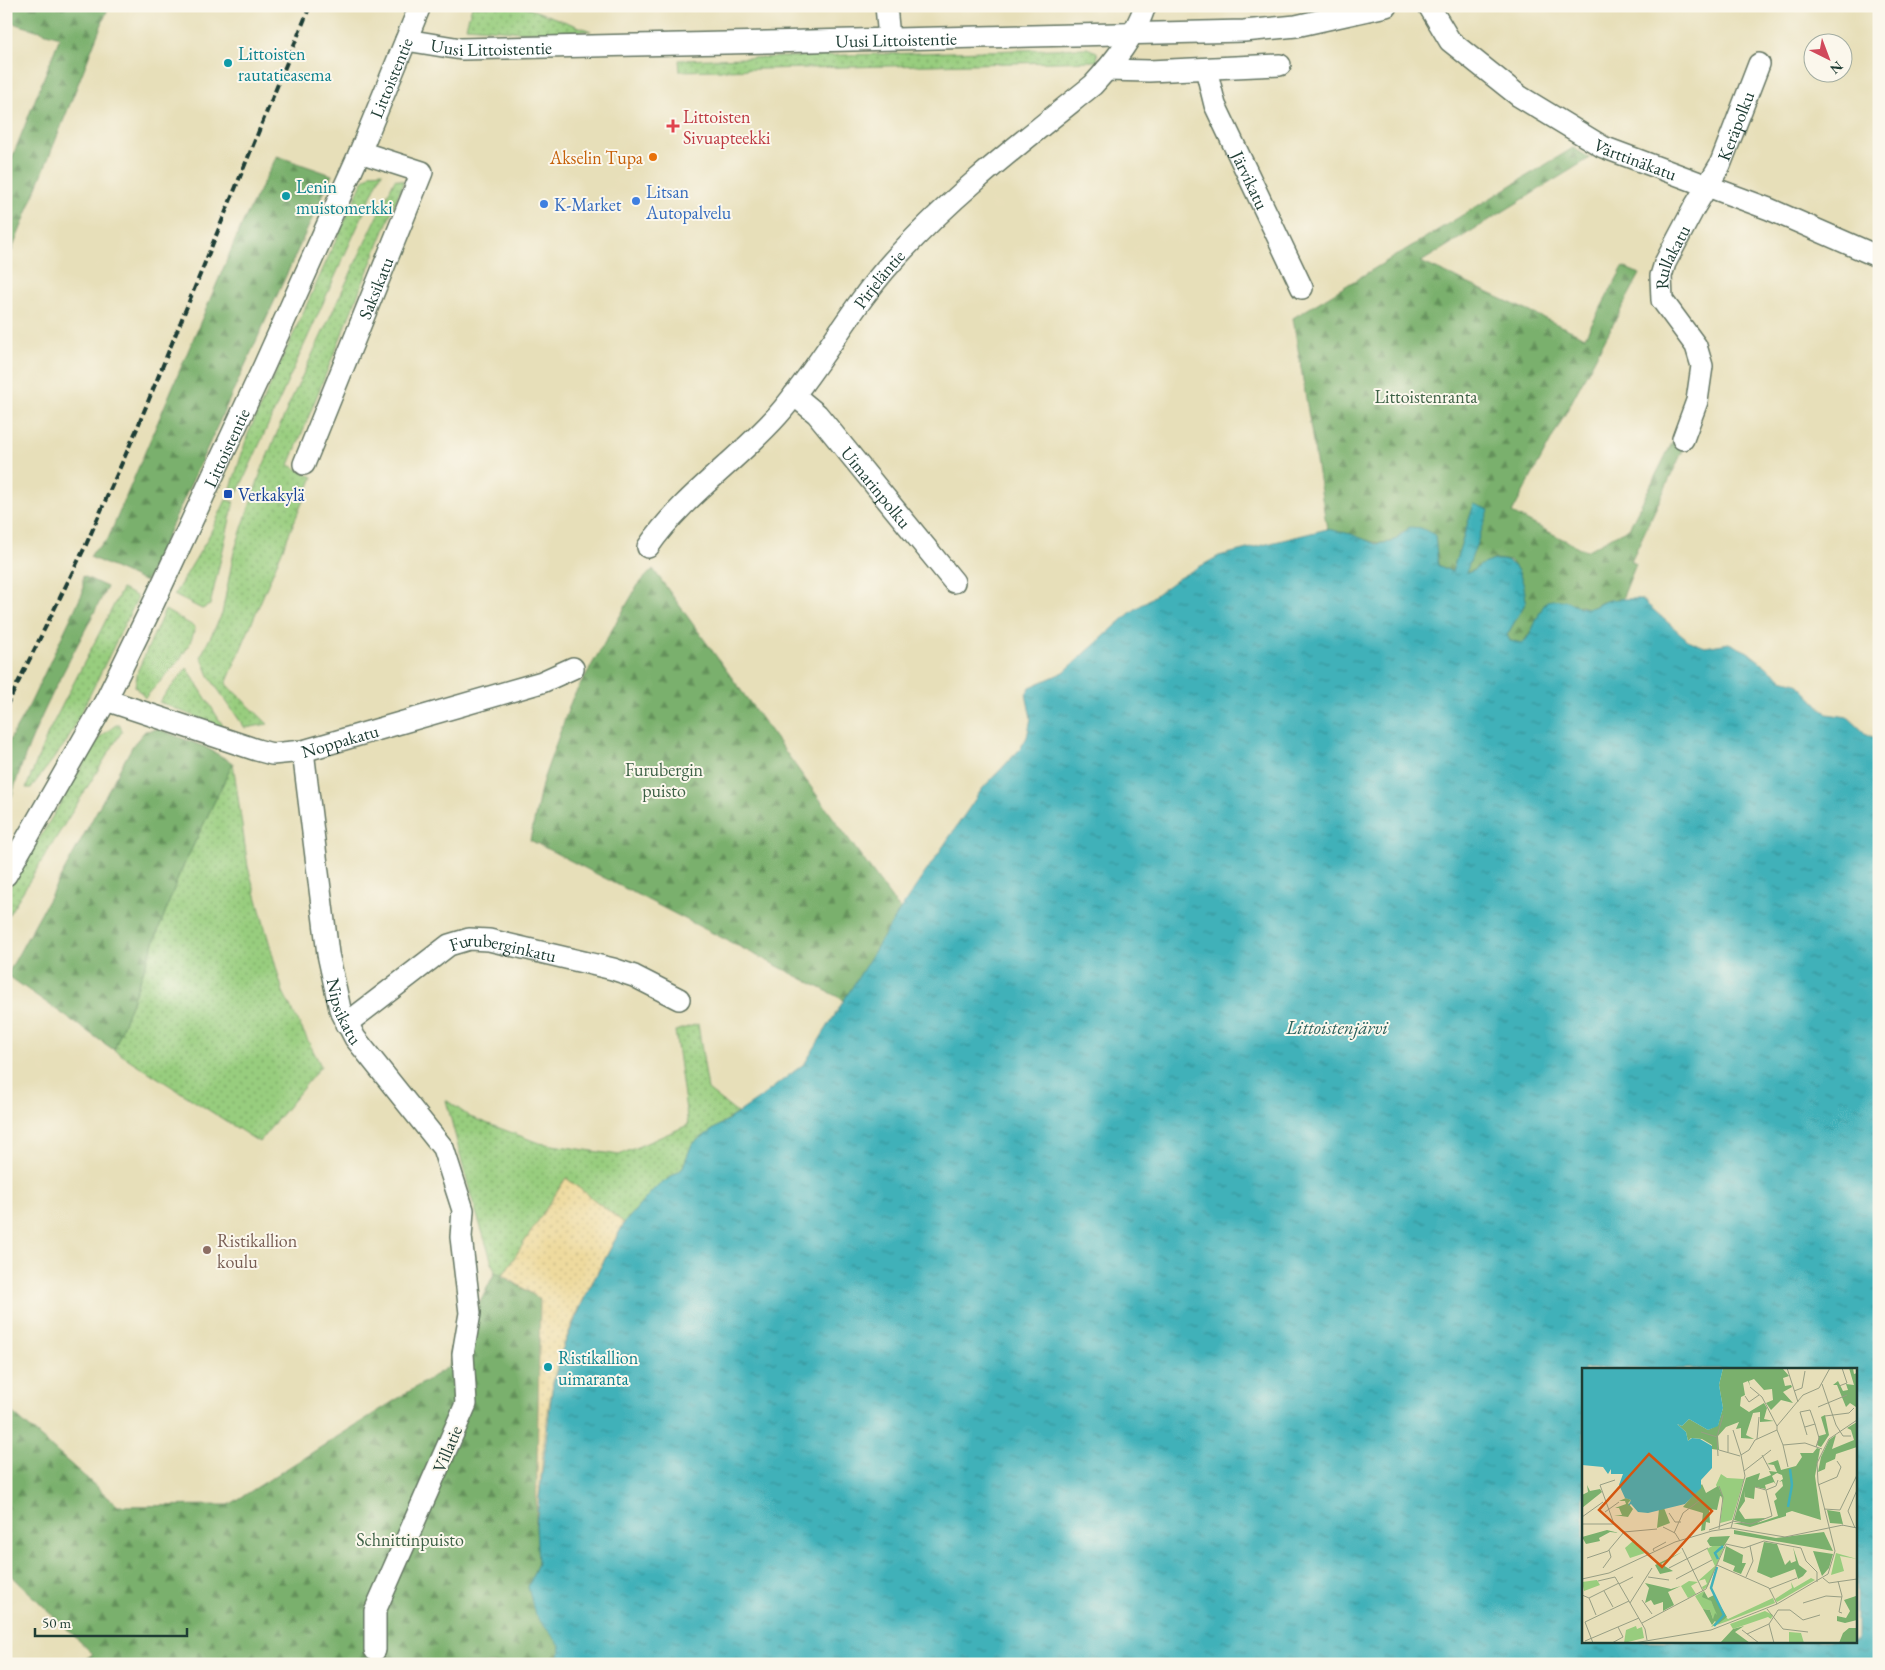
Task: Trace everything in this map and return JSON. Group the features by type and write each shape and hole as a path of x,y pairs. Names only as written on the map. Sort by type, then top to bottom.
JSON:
{"street":[{"name":"Littoistentie","path":"6,875 106,700 264,366 360,152 420,6"},
{"path":"886,6 889,38"},
{"name":"Pirjeläntie","path":"648,547 666,523 762,433 794,395 869,290 916,236 960,194 1092,85 1106,70 1132,33 1145,6"},
{"name":"Uusi Littoistentie","path":"406,40 461,49 1244,31 1296,26 1386,6"},
{"name":"Värttinäkatu","path":"1429,6 1450,41 1519,96 1603,147 1806,224 1879,257"},
{"name":"Keräpolku","path":"1708,186 1720,165 1759,64"},
{"path":"1106,70 1280,65"},
{"name":"Järvikatu","path":"1206,68 1215,105 1302,288"},
{"name":"Saksikatu","path":"304,464 422,172 360,152"},
{"name":"Rullakatu","path":"1683,439 1697,402 1702,366 1696,346 1662,300 1661,276 1672,248 1708,186"},
{"name":"Uimarinpolku","path":"794,395 817,414 954,582"},
{"name":"Noppakatu","path":"106,700 257,750 287,754 542,682 573,668"},
{"name":"Nipsikatu","path":"303,751 331,974 346,1024 378,1068 444,1148 463,1210 461,1237"},
{"name":"Furuberginkatu","path":"346,1024 439,952 459,941 469,939 489,940 613,969 634,976 679,999"},
{"name":"Villatie","path":"375,1650 375,1611 466,1404 463,1354 470,1313 461,1237"}],"green space":[{"path":"6,6 109,6 6,265 6,173 60,37 6,21"},
{"path":"472,6 522,6 591,31 524,32 466,27"},
{"path":"1087,48 1097,52 1098,61 680,71 679,60"},
{"name":"Littoistenranta","path":"1573,148 1590,158 1421,262 1585,337 1623,267 1640,274 1512,513 1586,551 1629,528 1673,441 1684,448 1631,561 1636,564 1622,599 1606,601 1590,608 1580,605 1532,629 1523,643 1510,641 1507,635 1526,602 1520,574 1511,561 1496,559 1465,574 1488,510 1474,505 1452,572 1438,565 1435,536 1403,531 1392,541 1378,543 1327,529 1293,318"},
{"path":"277,156 332,175 146,582 90,557 108,539 243,222"},
{"path":"382,172 238,492 231,488 248,434 363,181 372,173"},
{"path":"395,179 404,181 289,465 313,477 226,684 268,724 245,728 210,678 201,656 222,614 234,552 262,469 290,402"},
{"path":"226,500 234,502 210,605 202,609 174,595 207,540"},
{"name":"Furubergin puisto","path":"653,569 900,910 846,1001 530,840 543,780 572,699 638,585"},
{"path":"83,576 107,587 63,672 36,730 14,790 6,820 6,746 30,704 83,592"},
{"path":"122,589 138,597 67,741 31,788 26,788 48,733"},
{"path":"165,610 195,627 188,647 182,656 145,698 135,686 138,670"},
{"path":"187,668 225,729 159,702"},
{"path":"116,725 120,725 122,731 6,919 6,894 100,737"},
{"path":"158,729 205,747 233,763 179,875 114,1050 7,975 133,745 145,731"},
{"path":"233,763 248,867 283,992 321,1066 259,1142 114,1050 179,875"},
{"path":"698,1024 708,1090 737,1113 692,1144 682,1169 654,1189 624,1223 566,1178 503,1275 495,1272 471,1196 446,1100 470,1117 539,1143 619,1155 688,1125 675,1031"},
{"name":"Schnittinpuisto","path":"495,1272 540,1299 536,1525 538,1563 528,1587 560,1645 559,1664 78,1664 93,1654 6,1570 6,1407 118,1506 229,1505 448,1367"}],"sand":[{"name":"Ristikallion uimaranta","path":"566,1178 624,1223 575,1318 556,1370 545,1436 536,1525 540,1299 503,1275"}],"water":[{"name":"Littoistenjärvi","path":"1474,504 1489,510 1466,573 1494,560 1503,560 1510,562 1515,567 1523,582 1526,602 1507,635 1510,641 1523,643 1527,639 1547,601 1561,600 1588,608 1610,600 1641,599 1688,640 1705,647 1729,643 1748,652 1782,679 1797,683 1827,714 1848,717 1866,734 1872,737 1879,735 1879,1664 559,1664 560,1645 535,1615 528,1587 538,1563 536,1525 553,1383 562,1350 585,1297 624,1223 654,1189 682,1169 692,1144 757,1100 805,1063 900,910 982,789 1020,749 1027,737 1031,718 1026,694 1030,687 1064,672 1130,613 1179,578 1219,556 1327,529 1351,534 1376,544 1392,542 1410,527 1421,528 1435,535 1438,565 1452,572"}],"railway":[{"path":"6,707 85,547 136,431 310,6"}],"place":[{"name":"Littoisten rautatieasema","path":"228,63"},
{"name":"Littoisten Sivuapteekki","path":"673,126"},
{"name":"Akselin Tupa","path":"653,157"},
{"name":"Lenin muistomerkki","path":"286,196"},
{"name":"Litsan Autopalvelu","path":"636,201"},
{"name":"K-Market","path":"544,204"},
{"name":"Verkakylä","path":"228,494"},
{"name":"Ristikallion koulu","path":"207,1250"},
{"name":"Ristikallion uimaranta","path":"548,1367"}]}
